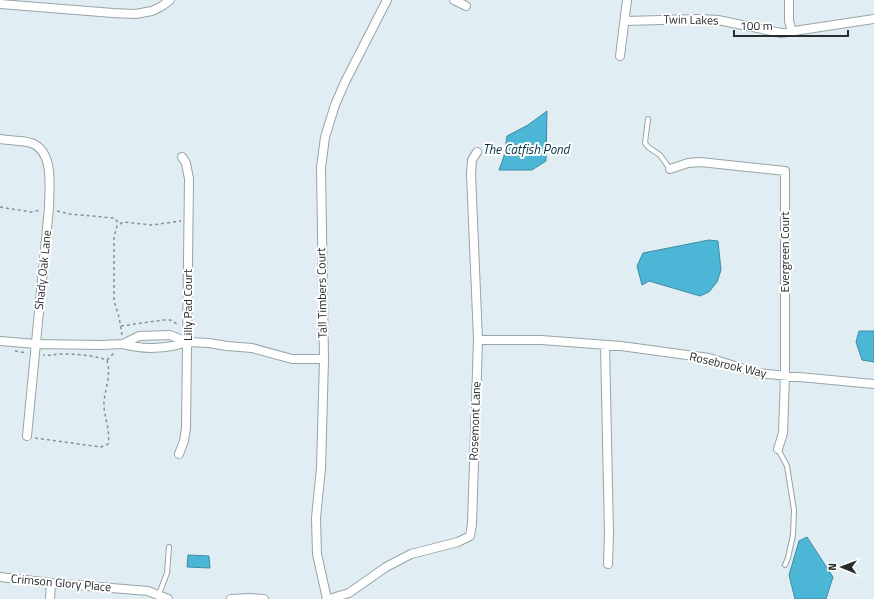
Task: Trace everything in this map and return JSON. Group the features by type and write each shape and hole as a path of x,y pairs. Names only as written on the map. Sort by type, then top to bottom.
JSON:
{"street":[{"path":"0,4 36,4 135,14 152,11 170,0"},
{"name":"Tall Timbers Court","path":"328,599 317,554 316,518 321,468 324,359 320,196 321,168 325,137 335,105 345,82 387,0"},
{"path":"454,0 466,6"},
{"path":"620,56 627,0"},
{"path":"789,0 789,21 792,32"},
{"name":"Twin Lakes","path":"625,21 698,18 718,20 781,33 874,19"},
{"name":"Shady Oak Lane","path":"0,139 32,143 45,153 49,172 49,208 27,436"},
{"name":"Rosemont Lane","path":"328,599 350,592 386,567 411,554 458,542 470,536 472,524 478,340 471,173 472,160 477,152"},
{"name":"Lilly Pad Court","path":"179,454 184,441 186,428 188,342 189,179 186,163 182,157"},
{"name":"Evergreen Court","path":"670,169 688,163 700,162 785,171 785,376 783,432 778,449"},
{"path":"123,344 139,336 170,334 188,342"},
{"path":"0,340 36,344 123,344 135,348 173,347 188,342 209,343 252,348 292,359 324,359"},
{"name":"Rosebrook Way","path":"478,340 541,340 654,350 709,358 757,373 874,384"},
{"path":"606,345 609,533 608,564"},
{"name":"Crimson Glory Place","path":"0,577 148,591 159,594 168,599"},
{"path":"50,599 51,583"},
{"path":"232,599 264,599"}],"lane":[{"path":"648,119 646,143 648,147 660,156 670,169"},
{"path":"778,449 787,466 794,510 793,535 785,565"},
{"path":"159,594 167,573 170,547"}],"path":[{"path":"0,207 31,212 49,208 70,214 114,218 120,224"},
{"path":"123,344 121,326 114,301 114,237 117,226 123,222 152,225 188,220"},
{"path":"121,326 163,320 170,320 181,326"},
{"path":"11,350 26,353 36,344 44,355 51,356 60,354 96,356 106,360 109,368 104,402 109,437 108,444 101,447 39,440 27,436"}],"water":[{"name":"The Catfish Pond","path":"547,111 546,161 532,170 499,170 504,156 507,136 528,125"},
{"path":"709,240 718,241 721,270 717,282 709,292 700,296 649,281 642,285 637,266 643,253"},
{"path":"859,331 874,331 874,362 862,360 856,342"},
{"path":"807,537 833,577 826,599 795,599 789,575 799,541"},
{"path":"188,555 209,556 210,568 187,567"}]}
